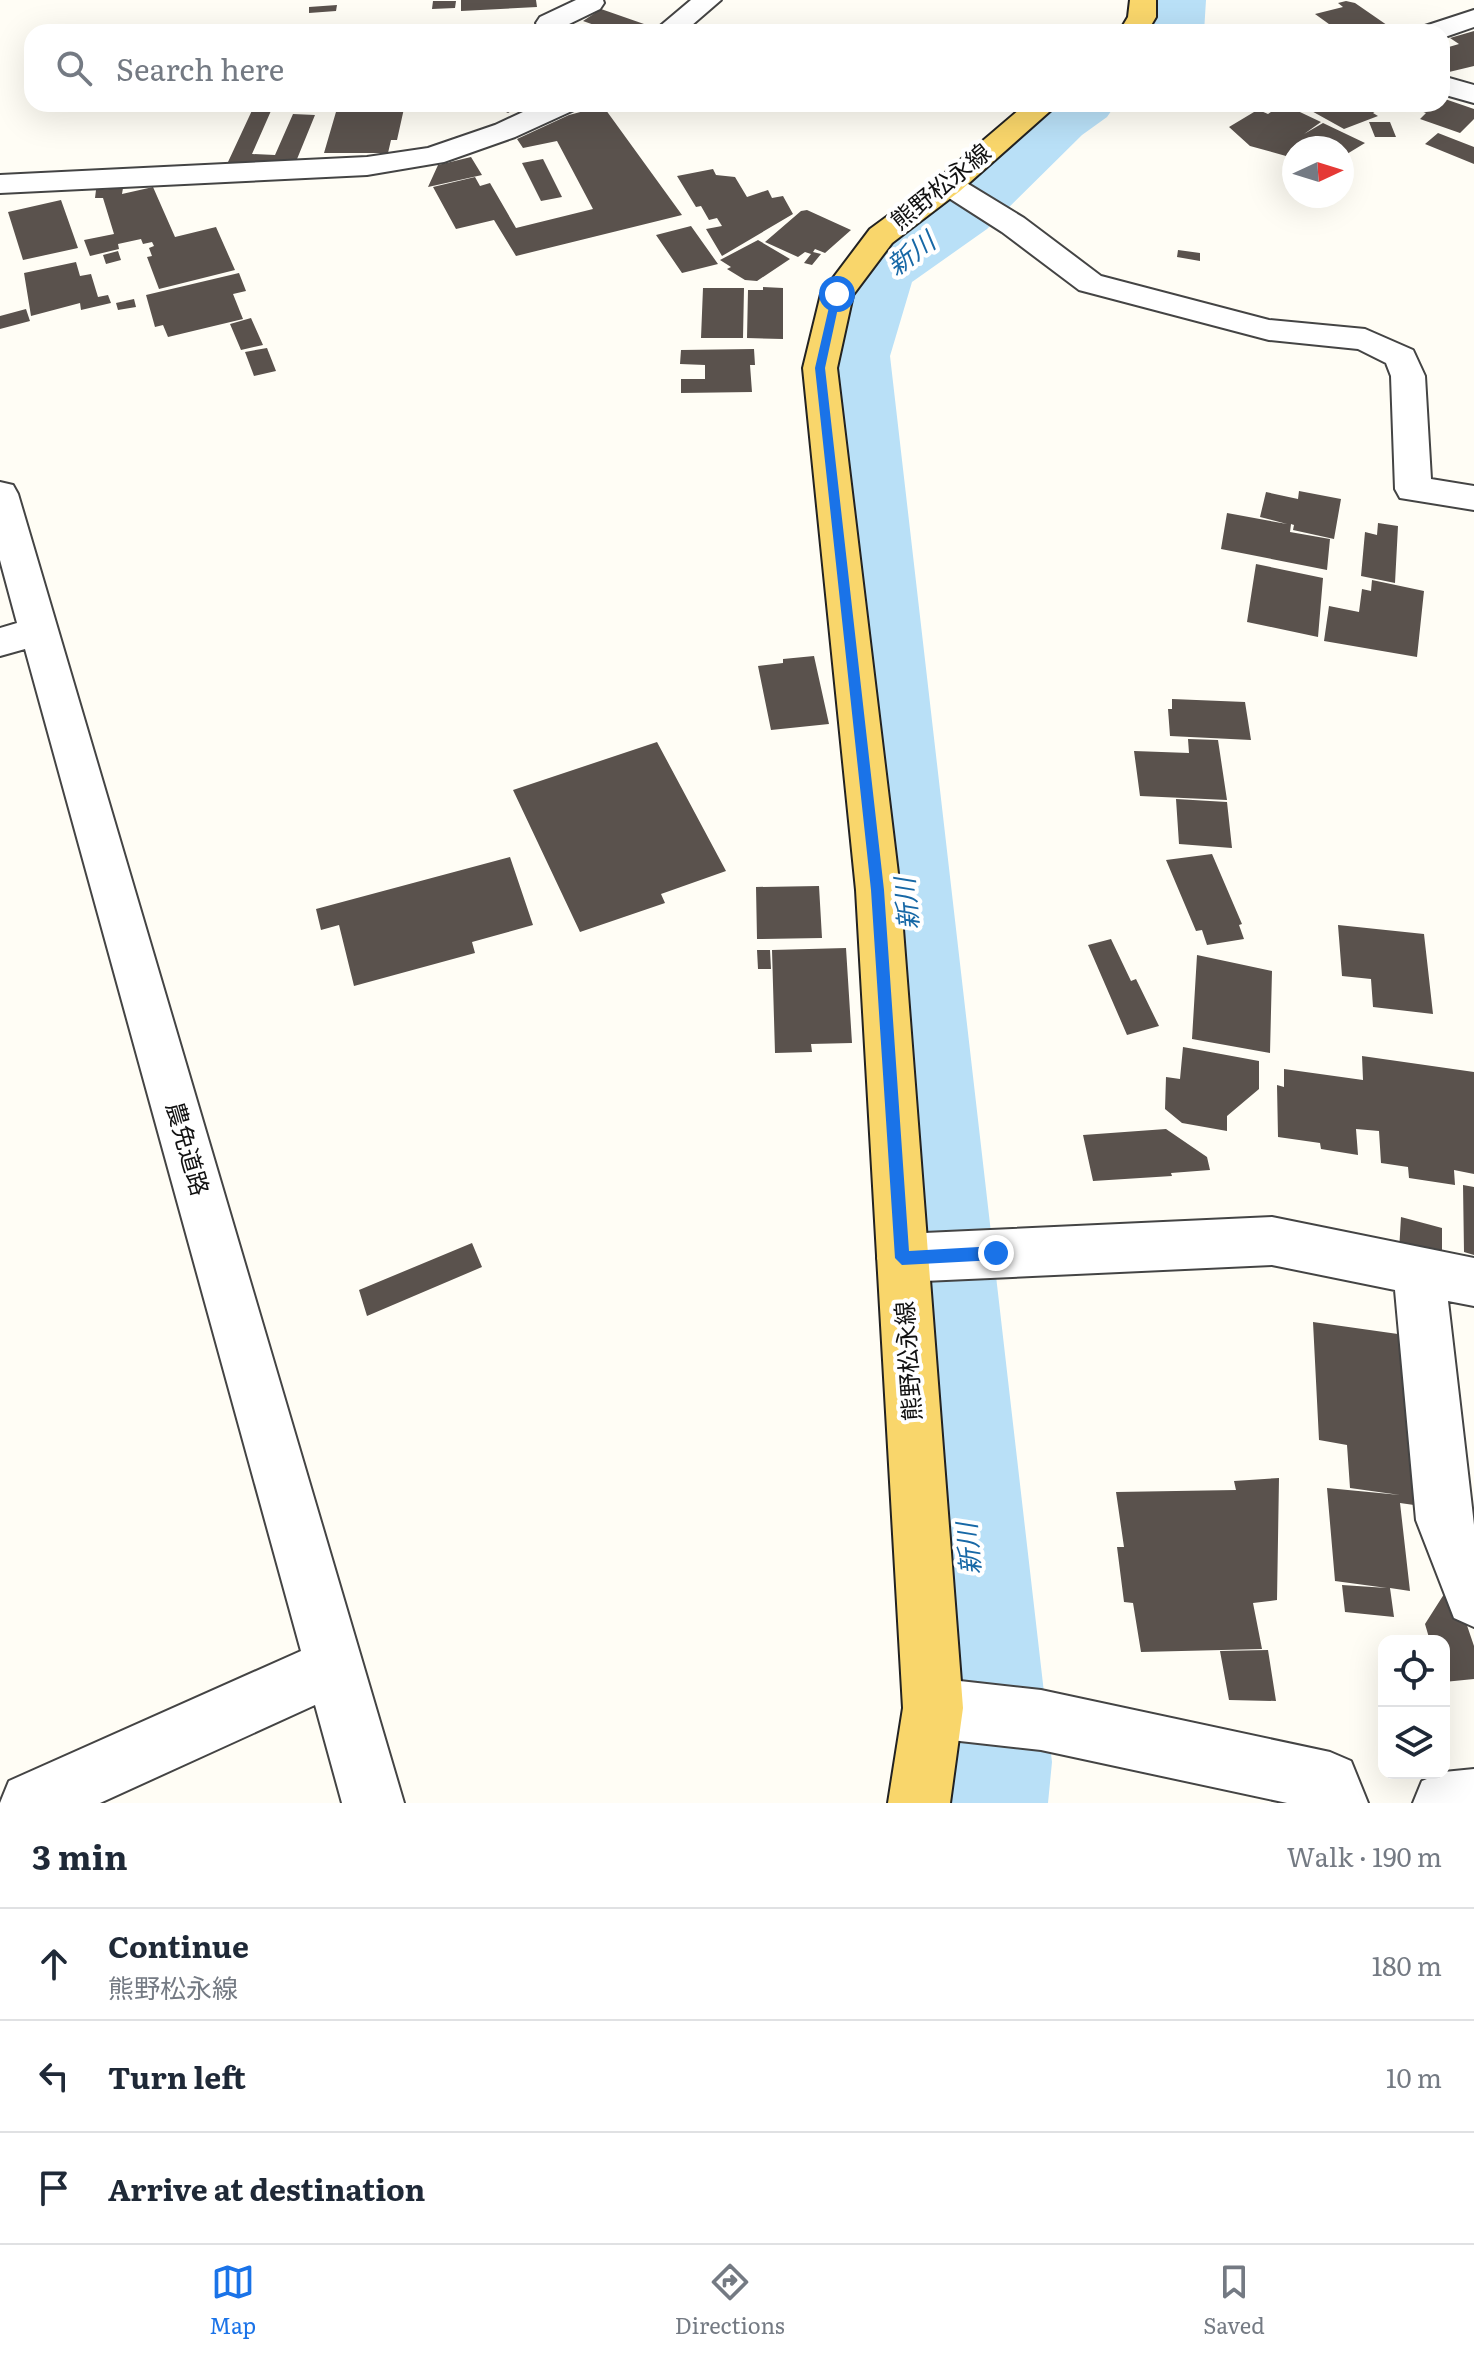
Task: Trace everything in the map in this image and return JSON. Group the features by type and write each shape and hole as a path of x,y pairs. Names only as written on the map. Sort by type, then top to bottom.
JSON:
{"main road":[{"path":"1138,24 1142,17 1143,0"},
{"name":"熊野松永線","path":"919,1803 950,1710 902,1258 878,890 820,368 837,294 881,236 949,185 1033,112"}],"street":[{"path":"550,24 591,3 590,0"},
{"path":"677,24 708,0"},
{"path":"1450,27 1474,18"},
{"path":"1450,87 1474,94"},
{"path":"0,184 367,166 433,156 505,131 547,112"},
{"path":"949,185 1013,225 1090,283 1269,330 1365,339 1401,357 1408,376 1413,489 1474,498"},
{"name":"農免道路","path":"0,494 19,637 336,1665 373,1803"},
{"path":"902,1258 1272,1241 1474,1282"},
{"path":"1419,1271 1444,1520 1474,1598"},
{"path":"31,1803 336,1665"},
{"path":"950,1710 1041,1720 1343,1796"},
{"path":"1444,1803 1474,1800"}],"building":[{"path":"461,0 536,0 537,7 461,11"},
{"path":"433,1 456,1 455,8 432,9"},
{"path":"1338,3 1355,3 1385,24 1329,24 1315,14 1343,7"},
{"path":"337,5 336,11 309,13 309,7"},
{"path":"601,9 644,24 591,24 583,21"},
{"path":"1474,31 1474,66 1450,72 1450,47 1459,44 1450,38"},
{"path":"1450,101 1474,109 1474,119 1460,133 1420,119 1426,113 1423,112 1450,112"},
{"path":"251,112 270,112 252,154 275,155 293,114 315,115 295,164 228,162"},
{"path":"336,112 403,112 397,140 391,140 388,153 324,153"},
{"path":"607,112 682,215 516,256 494,220 456,229 433,187 475,177 480,186 490,183 516,228 593,209 557,141 523,148 517,139 569,115"},
{"path":"1254,112 1300,112 1321,122 1304,134 1323,123 1350,136 1282,136 1282,155 1250,146 1229,127"},
{"path":"1313,112 1374,112 1378,116 1344,129"},
{"path":"1369,122 1390,122 1396,137 1375,137"},
{"path":"1438,133 1474,147 1474,164 1425,144"},
{"path":"1354,138 1365,143 1354,150"},
{"path":"471,157 482,175 428,187 438,165"},
{"path":"543,159 562,197 541,201 522,163"},
{"path":"713,169 716,175 735,177 747,197 768,190 772,198 783,196 793,214 722,256 706,229 722,226 717,218 709,220 701,206 696,207 677,176"},
{"path":"153,187 175,237 216,227 235,270 159,289 147,257 152,256 149,248 154,246 152,242 143,244 141,239 118,244 119,249 90,256 84,240 114,234 103,198 95,198 96,190 123,188 122,194"},
{"path":"61,200 78,248 23,260 8,212"},
{"path":"807,210 851,230 825,253 815,249 813,252 821,254 812,265 804,263 811,254 805,252 798,257 765,242 801,211"},
{"path":"691,226 718,264 682,273 656,235"},
{"path":"758,240 790,259 757,281 745,280 727,269 731,267 720,260"},
{"path":"1178,250 1200,253 1200,261 1177,257"},
{"path":"118,251 121,260 106,264 103,255"},
{"path":"76,262 80,276 91,274 98,297 108,295 111,303 81,310 80,303 31,316 24,273"},
{"path":"239,273 246,291 233,294 243,319 168,337 163,325 155,327 146,295"},
{"path":"763,287 783,288 783,339 747,338 748,290 763,290"},
{"path":"703,288 744,288 743,338 701,338"},
{"path":"134,299 136,307 118,310 116,303"},
{"path":"26,309 30,321 0,329 0,316"},
{"path":"251,318 263,345 241,350 230,324"},
{"path":"267,348 276,371 254,376 245,352"},
{"path":"754,349 755,365 750,365 752,392 681,393 681,379 705,379 705,365 680,364 681,350"},
{"path":"1299,491 1341,499 1334,539 1293,530 1294,525 1291,524 1290,532 1330,539 1327,570 1221,549 1227,513 1287,524 1260,517 1266,492 1298,499"},
{"path":"1378,523 1398,526 1395,583 1361,576 1365,532 1377,535"},
{"path":"1256,564 1323,578 1318,637 1247,622"},
{"path":"1372,580 1424,591 1417,657 1324,641 1329,606 1359,612 1362,589 1371,591"},
{"path":"814,656 829,724 771,730 758,666 783,663 783,659"},
{"path":"1172,699 1245,702 1251,740 1170,736 1168,709 1172,709"},
{"path":"1188,739 1218,740 1227,800 1140,796 1134,751 1189,753"},
{"path":"657,742 726,871 661,894 665,903 580,932 513,790"},
{"path":"1176,799 1227,802 1232,848 1179,844"},
{"path":"1212,854 1242,924 1239,925 1244,939 1207,945 1202,930 1196,931 1166,860"},
{"path":"510,857 533,925 472,942 475,953 354,986 339,925 321,930 316,909"},
{"path":"819,886 822,938 757,939 756,887"},
{"path":"1338,925 1424,934 1433,1014 1373,1007 1371,979 1342,976"},
{"path":"1111,939 1131,981 1136,979 1159,1026 1127,1035 1088,945"},
{"path":"846,948 852,1043 811,1044 812,1052 775,1053 772,950"},
{"path":"757,950 770,950 771,969 758,969"},
{"path":"1197,955 1272,971 1270,1053 1192,1039"},
{"path":"1183,1047 1259,1061 1259,1089 1227,1116 1227,1131 1182,1123 1165,1109 1166,1077 1180,1079"},
{"path":"1362,1056 1474,1072 1474,1174 1454,1170 1455,1185 1409,1178 1408,1167 1381,1163 1379,1131 1356,1129 1358,1155 1321,1149 1320,1143 1278,1137 1277,1085 1284,1087 1284,1069 1363,1080"},
{"path":"1166,1129 1207,1157 1210,1170 1171,1173 1172,1176 1093,1181 1083,1135"},
{"path":"1463,1185 1474,1187 1474,1255 1464,1252"},
{"path":"1401,1217 1442,1228 1442,1263 1399,1251"},
{"path":"472,1243 482,1267 367,1316 359,1290"},
{"path":"1313,1322 1412,1336 1428,1507 1400,1503 1410,1591 1390,1588 1394,1617 1345,1612 1342,1585 1387,1588 1335,1581 1327,1488 1400,1495 1350,1488 1347,1445 1319,1440"},
{"path":"1279,1478 1277,1600 1253,1603 1262,1649 1141,1652 1133,1603 1124,1602 1117,1547 1124,1547 1116,1492 1236,1490 1234,1481"},
{"path":"1455,1590 1474,1646 1474,1679 1450,1681 1450,1635 1428,1635 1425,1624 1446,1591"},
{"path":"1268,1650 1276,1701 1229,1700 1220,1651"}],"waterway":[{"name":"新川","path":"1176,24 1178,0"},
{"name":"新川","path":"984,1803 989,1762 855,356 881,273 964,215 1060,122 1074,112"}],"route":[{"path":"837,294 820,368 833,508 878,890 902,1258 996,1253"}]}
